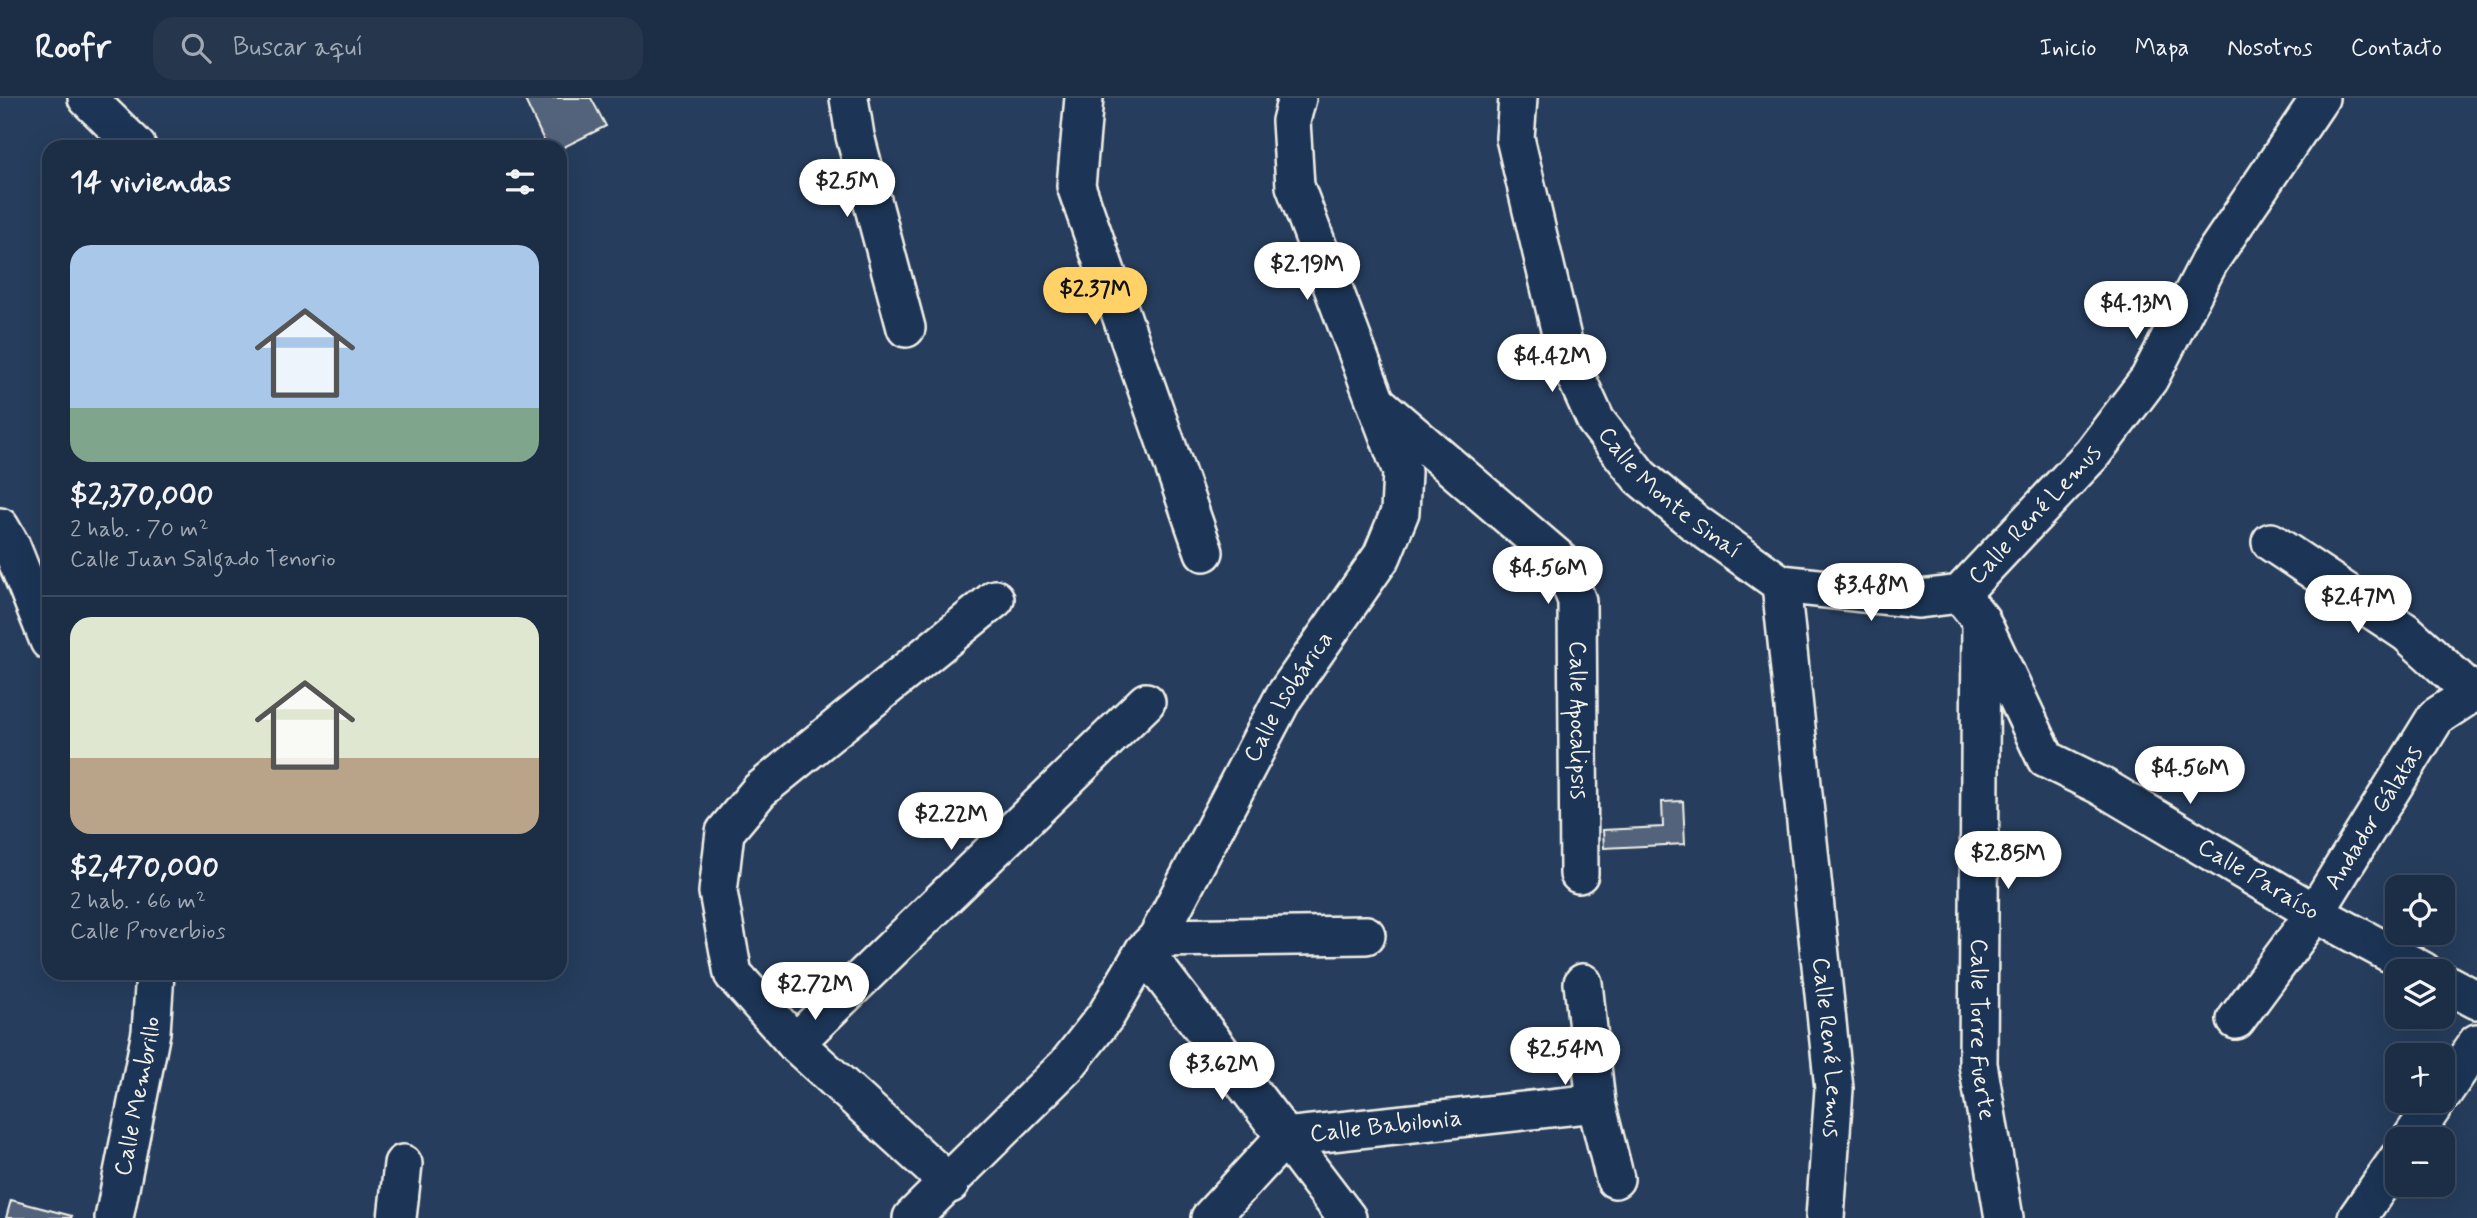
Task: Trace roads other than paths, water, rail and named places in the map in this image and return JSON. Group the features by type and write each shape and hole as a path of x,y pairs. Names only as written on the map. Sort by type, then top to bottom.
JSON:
{"street":[{"path":"87,98 130,140"},
{"path":"849,98 855,136 906,328"},
{"path":"1084,98 1076,186 1204,552"},
{"name":"Calle Isobárica","path":"912,1218 950,1184 1067,1065 1107,1014 1150,945 1283,698 1382,556 1400,512 1402,472 1295,186 1291,121 1297,98"},
{"name":"Calle Monte Sinaí","path":"1518,98 1515,138 1566,355 1596,421 1640,477 1693,522 1780,584"},
{"name":"Calle René Lemus","path":"1825,1218 1834,1089 1780,584 1971,607 2149,379 2209,262 2320,98"},
{"name":"Calle Apocalipsis","path":"1376,402 1562,562 1577,601 1579,874"},
{"path":"4,542 42,626"},
{"path":"2272,542 2407,633 2475,691"},
{"path":"950,1184 795,1043 733,974 718,892 725,832 760,790 995,599"},
{"name":"Calle Paraíso","path":"1971,607 2046,759 2101,786 2315,913 2401,959"},
{"name":"Calle Torre Fuerte","path":"1971,607 1978,1064 2004,1218"},
{"name":"Andador Gálatas","path":"2236,1020 2315,913 2436,717 2475,691"},
{"path":"795,1043 1146,702"},
{"path":"1150,945 1366,935"},
{"path":"1150,945 1285,1137 1347,1218"},
{"name":"Calle Membrillo","path":"114,1218 151,1032 155,980"},
{"path":"1583,983 1596,1103 1615,1179"},
{"path":"2455,988 2477,1000"},
{"path":"2455,1075 2477,1043"},
{"name":"Calle Babilonia","path":"1210,1218 1285,1137 1596,1103"},
{"path":"397,1218 403,1164"},
{"path":"2357,1218 2385,1178"}]}
